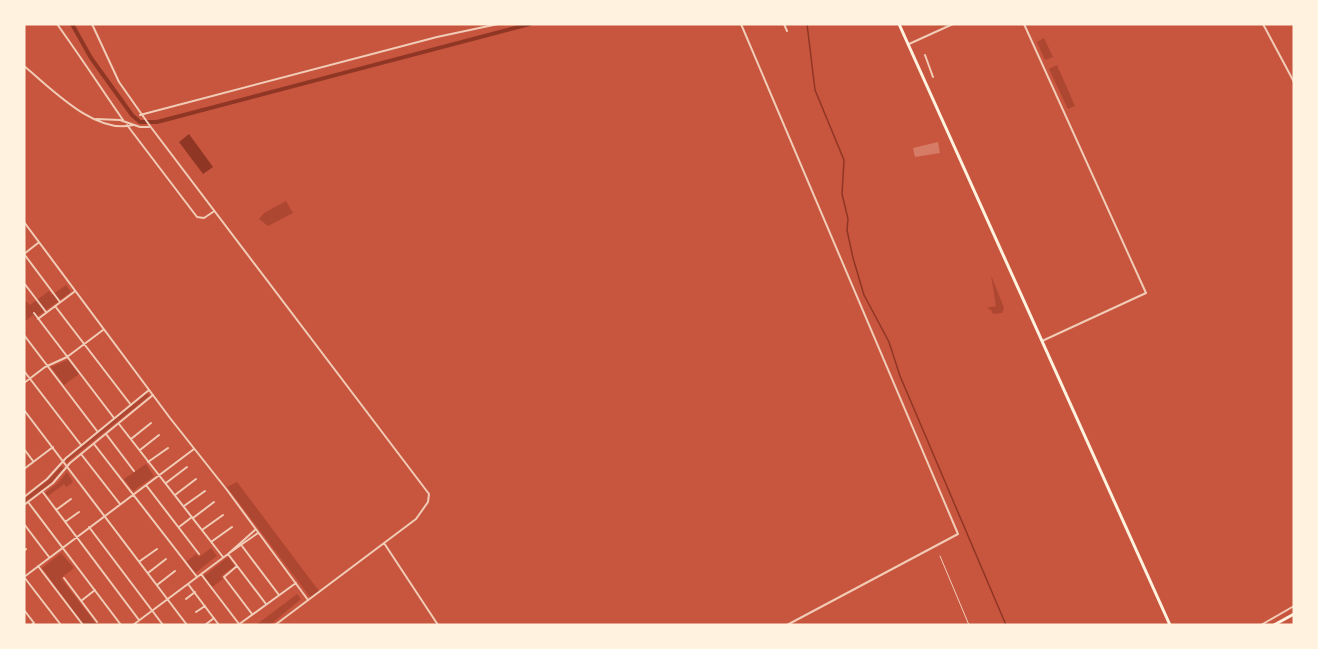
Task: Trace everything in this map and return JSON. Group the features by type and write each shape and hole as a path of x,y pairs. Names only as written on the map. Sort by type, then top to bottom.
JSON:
{"main road":[{"path":"899,24 1170,625"},
{"path":"1274,625 1294,614"}],"street":[{"path":"57,24 92,72 102,91 197,217 204,218 213,212"},
{"path":"92,24 119,82 140,115 429,494 428,502 420,514 275,625"},
{"path":"140,115 444,35 461,34 498,24"},
{"path":"741,24 958,534 787,625"},
{"path":"784,24 787,31"},
{"path":"909,44 953,24"},
{"path":"1024,24 1146,293 1042,341"},
{"path":"1263,24 1294,82"},
{"path":"925,55 933,77"},
{"path":"24,66 76,109 104,123 134,125"},
{"path":"94,118 124,121 144,128 149,125"},
{"path":"24,222 308,600"},
{"path":"39,243 24,254 60,302"},
{"path":"24,283 47,313"},
{"path":"38,319 74,291"},
{"path":"55,306 131,405"},
{"path":"34,313 114,418"},
{"path":"24,383 47,366 67,357 103,330"},
{"path":"24,335 97,432"},
{"path":"24,371 81,445"},
{"path":"24,497 47,479 81,445 149,390"},
{"path":"24,505 53,483 67,466 153,395"},
{"path":"24,410 187,625"},
{"path":"119,423 223,557"},
{"path":"131,439 151,423"},
{"path":"106,434 134,471"},
{"path":"140,450 159,435"},
{"path":"94,444 197,577"},
{"path":"24,469 52,447"},
{"path":"148,462 168,448"},
{"path":"61,625 24,577 194,448"},
{"path":"24,449 33,462"},
{"path":"81,454 120,504"},
{"path":"166,483 187,467"},
{"path":"175,495 196,479"},
{"path":"146,484 200,554"},
{"path":"42,491 139,621"},
{"path":"184,506 205,491"},
{"path":"56,510 71,499"},
{"path":"28,502 122,625"},
{"path":"178,527 214,502"},
{"path":"65,522 79,512"},
{"path":"202,531 223,514"},
{"path":"24,524 50,558"},
{"path":"89,527 163,625"},
{"path":"212,542 232,527"},
{"path":"228,554 255,530"},
{"path":"133,625 258,533"},
{"path":"384,543 438,625"},
{"path":"242,546 279,595"},
{"path":"140,562 157,549"},
{"path":"228,554 266,605"},
{"path":"148,573 166,559"},
{"path":"38,566 83,625"},
{"path":"237,566 224,577 253,614"},
{"path":"157,585 175,571"},
{"path":"201,574 238,625 296,583"},
{"path":"64,578 97,622"},
{"path":"188,584 219,625"},
{"path":"81,600 95,590"},
{"path":"186,599 195,592"},
{"path":"196,612 205,606"},
{"path":"1261,625 1294,606"},
{"path":"24,610 32,624"},
{"path":"206,625 214,618"}],"lane":[{"path":"940,556 969,625"}],"shaded area":[{"path":"1044,38 1053,57 1045,60 1037,42"},
{"path":"1057,65 1075,106 1068,109 1049,69"},
{"path":"189,134 213,167 203,174 179,142"},
{"path":"286,201 293,213 268,226 259,219 264,213"},
{"path":"991,275 1004,308 1002,313 993,314 987,308 996,306"},
{"path":"66,285 71,292 35,318 33,315 24,322 24,299 30,305 49,291 52,295"},
{"path":"68,360 79,374 64,385 51,367"},
{"path":"147,393 149,396 66,463 65,460"},
{"path":"146,464 154,476 133,491 124,479"},
{"path":"61,466 64,468 51,483 24,503 24,499"},
{"path":"67,472 73,482 66,487 64,484 48,496 45,493"},
{"path":"237,482 319,591 310,597 227,487"},
{"path":"211,548 217,556 195,573 186,562 196,554 199,557"},
{"path":"61,553 74,568 61,578 97,625 84,625 42,568"},
{"path":"228,557 235,566 221,576 223,579 212,587 204,576"},
{"path":"297,594 301,599 270,625 256,625"}],"building":[{"path":"938,142 940,153 915,157 913,148"}],"waterway":[{"path":"72,24 91,58 132,115 140,122 157,122 530,24"},
{"path":"807,24 815,90 844,160 842,194 848,219 847,230 864,295 889,342 900,376 1006,625"}]}
